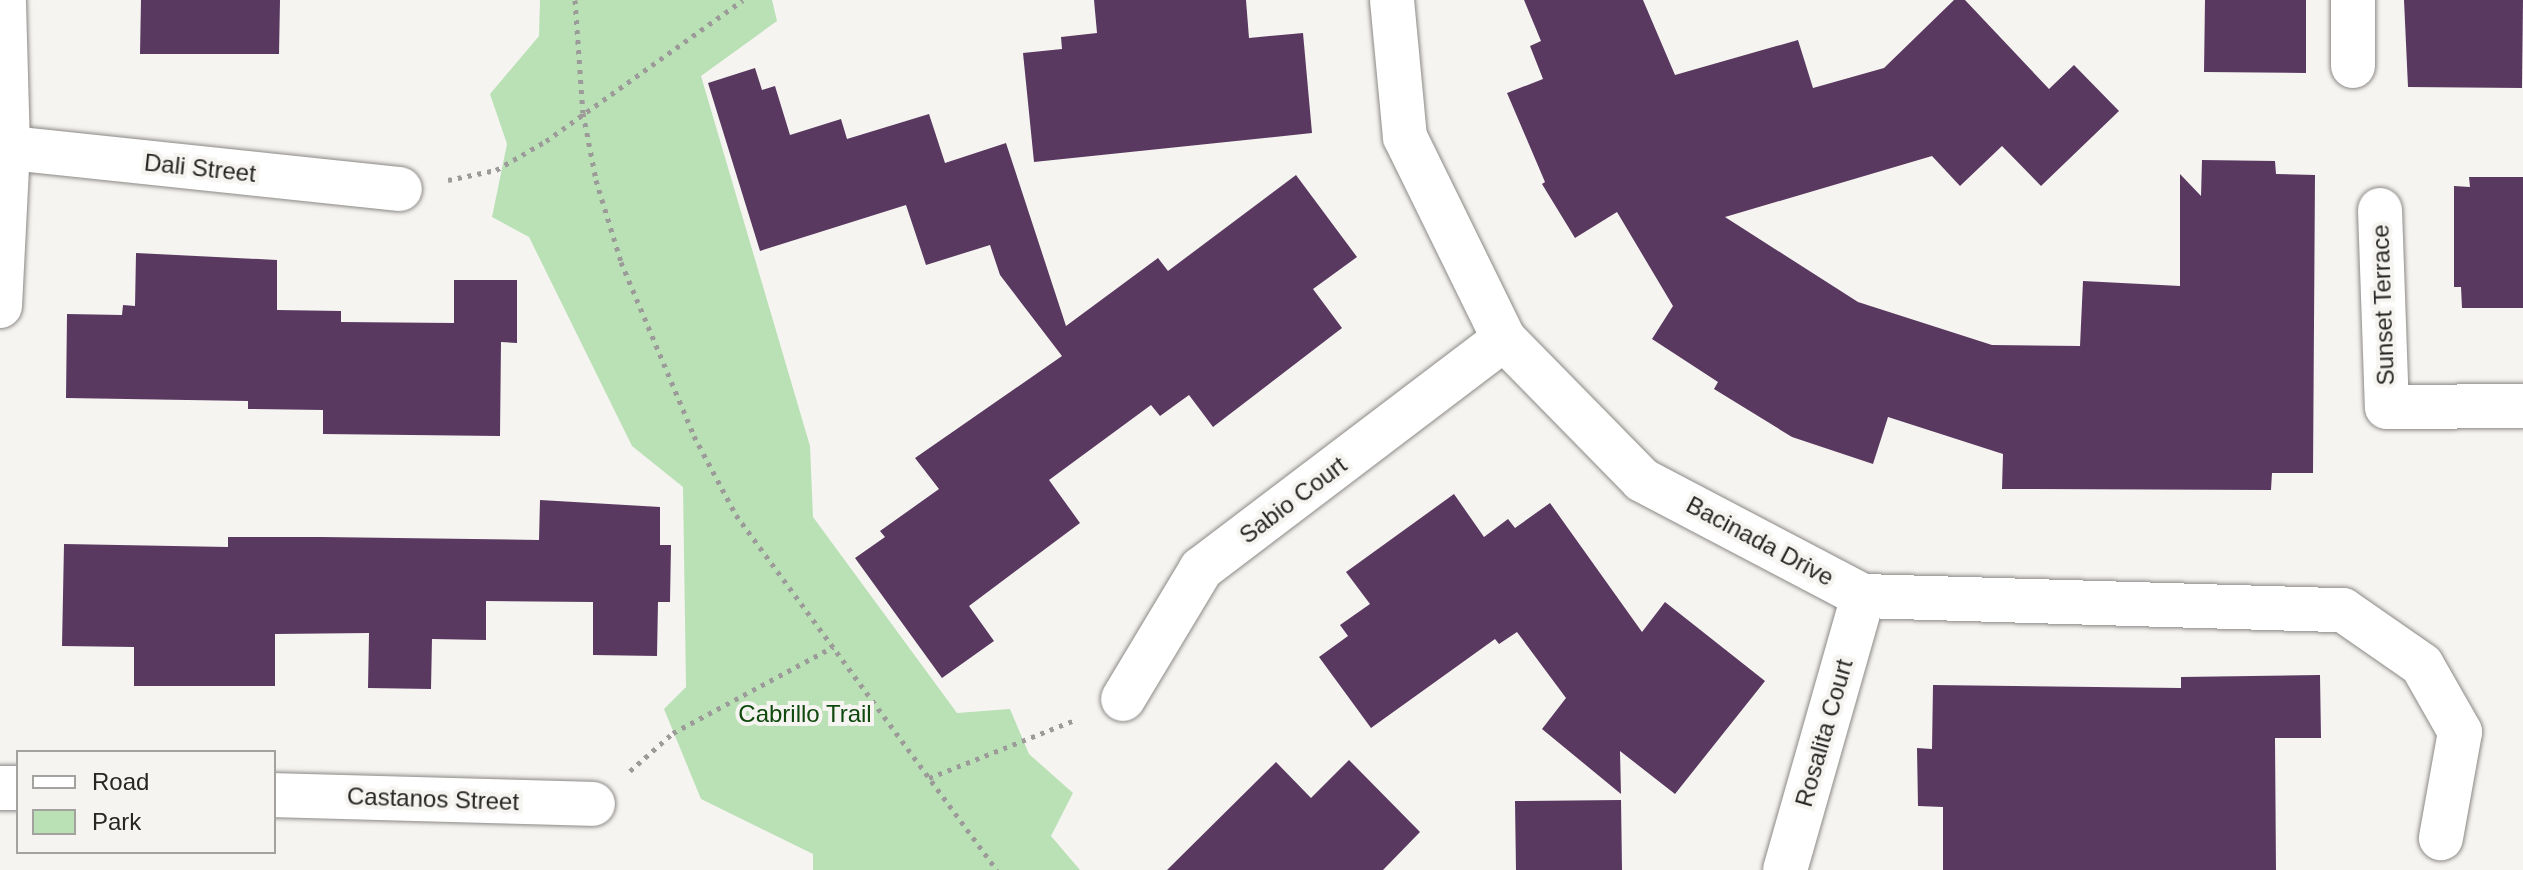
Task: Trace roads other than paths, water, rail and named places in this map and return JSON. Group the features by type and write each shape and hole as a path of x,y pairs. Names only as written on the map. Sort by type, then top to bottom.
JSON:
{"street":[{"path":"0,306 4,0"},
{"name":"Bacinada Drive","path":"1392,0 1405,137 1504,339 1642,480 1863,596 2343,610 2422,665 2460,732 2441,838"},
{"path":"2353,0 2353,66"},
{"name":"Dali Street","path":"4,147 400,189"},
{"name":"Sunset Terrace","path":"2380,210 2387,407 2523,406"},
{"name":"Sabio Court","path":"1123,699 1201,569 1504,339"},
{"name":"Rosalita Court","path":"1785,870 1863,596"},
{"name":"Castanos Street","path":"276,795 593,804"}],"park label":[{"name":"Cabrillo Trail","path":"805,714"}]}
